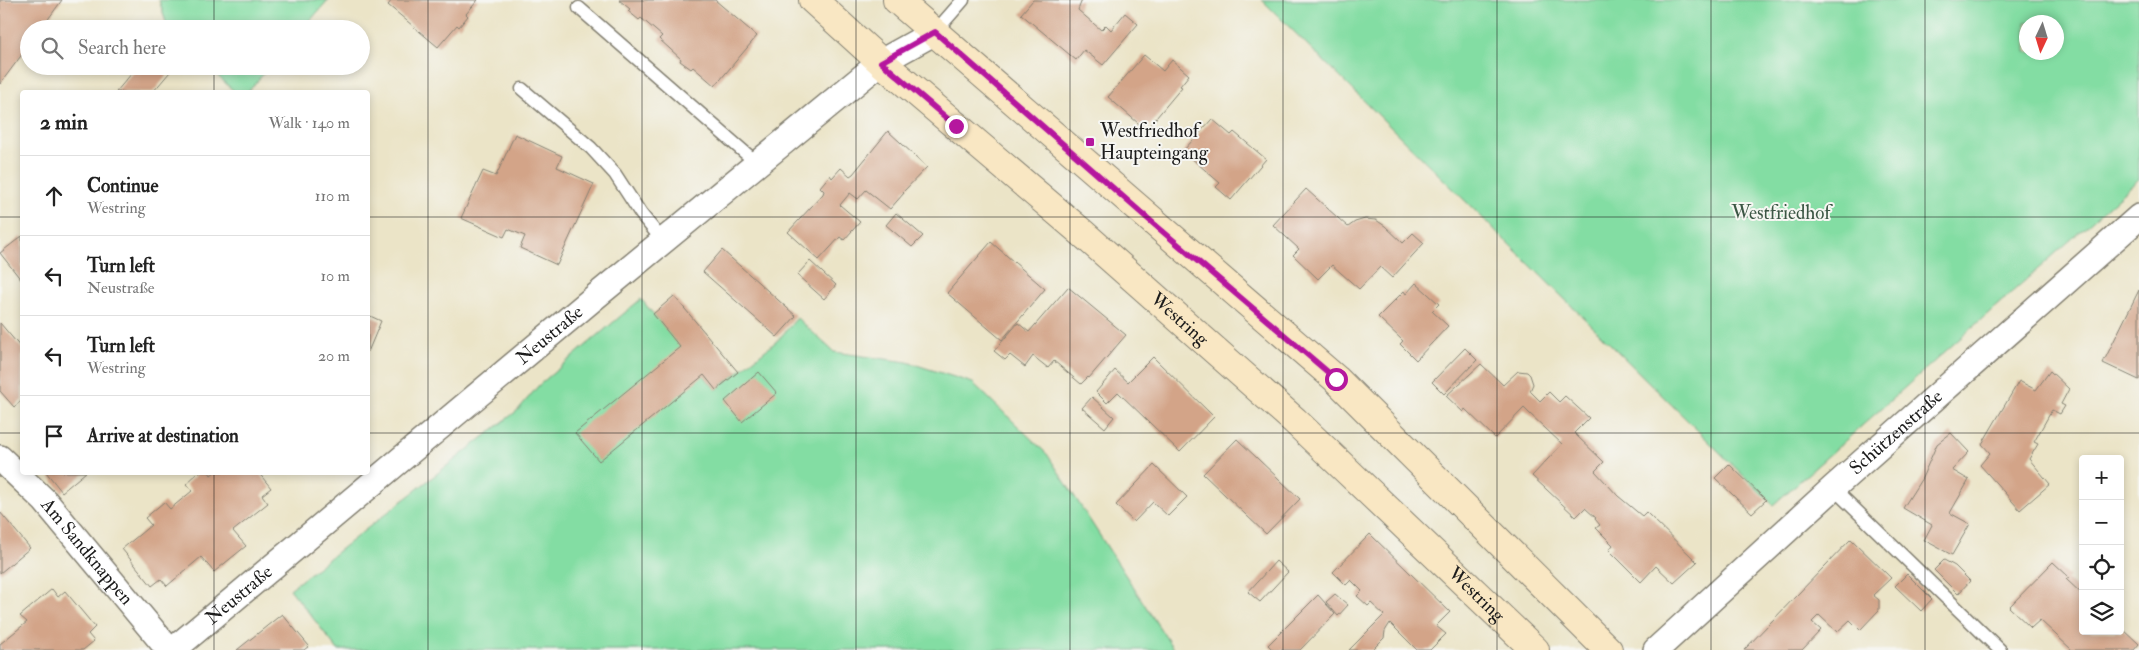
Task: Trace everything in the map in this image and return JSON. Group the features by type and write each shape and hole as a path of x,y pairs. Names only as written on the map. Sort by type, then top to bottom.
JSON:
{"main road":[{"name":"Westring","path":"814,0 881,62 1080,231 1295,421 1535,650"},
{"path":"897,0 1126,200 1336,379 1608,650"}],"street":[{"name":"Neustraße","path":"173,650 663,241 881,62 935,32"},
{"name":"Schützenstraße","path":"1656,650 1833,488 2139,217"},
{"name":"Am Sandknappen","path":"0,458 45,500 169,650"}],"lane":[{"path":"935,32 963,0"},
{"path":"579,8 758,164"},
{"path":"522,89 590,148 609,168 641,214 663,241"},
{"path":"1833,488 2000,650"}],"green space":[{"path":"159,0 328,0 311,20 165,20"},
{"name":"Westfriedhof","path":"1262,0 2139,0 2139,179 1773,505"},
{"path":"217,75 262,75 250,90 233,90"},
{"path":"641,299 716,390 778,340 797,318 834,352 907,362 973,383 1047,454 1174,650 338,650 290,589 518,410 539,385"}],"building":[{"path":"0,0 62,0 48,20 20,20 20,57 0,84"},
{"path":"392,0 478,0 466,14 468,16 459,27 457,25 438,47 388,5"},
{"path":"619,0 715,0 757,36 715,86 693,67 691,69 680,61 681,59 659,39 662,36 641,18 639,20 628,11 630,9"},
{"path":"1033,0 1082,0 1078,10 1101,30 1106,25 1111,30 1125,13 1138,24 1103,65 1084,50 1076,60 1021,14"},
{"path":"1144,55 1163,71 1172,60 1189,75 1180,86 1182,87 1146,130 1108,97"},
{"path":"130,75 167,75 155,90 118,90"},
{"path":"1212,119 1231,135 1234,132 1266,159 1231,200 1216,187 1220,183 1183,151"},
{"path":"888,131 927,167 890,209 866,190 858,199 850,193 840,205 860,222 844,240 840,237 819,260 788,232 823,194 824,191 820,187 830,175 832,178 841,168 850,176 853,174"},
{"path":"515,134 562,156 557,167 594,184 557,265 520,248 525,236 508,229 504,237 461,218 483,171 496,176"},
{"path":"1306,189 1348,227 1355,222 1365,219 1376,220 1403,243 1413,233 1424,243 1392,278 1380,267 1359,289 1332,265 1318,279 1293,255 1299,249 1273,225"},
{"path":"896,213 923,236 912,247 886,225"},
{"path":"20,238 20,278 0,253"},
{"path":"991,242 1045,289 1002,340 947,293"},
{"path":"722,250 796,316 777,337 703,272"},
{"path":"810,261 836,285 824,299 797,275"},
{"path":"1416,283 1439,304 1432,311 1448,326 1416,360 1400,344 1403,341 1378,317 1404,291 1406,294"},
{"path":"1068,287 1126,335 1089,378 1081,384 1054,361 1048,368 1033,356 1025,367 1010,355 1005,360 994,351 1018,323 1029,332"},
{"path":"2139,290 2139,380 2103,363"},
{"path":"674,296 738,372 716,390 704,375 599,461 575,433 680,347 653,314"},
{"path":"370,316 381,321 370,347"},
{"path":"0,323 20,347 20,402 14,407 0,391"},
{"path":"1465,348 1477,360 1444,394 1432,382"},
{"path":"1153,357 1214,417 1180,452 1118,392 1107,403 1096,392 1115,370 1128,382"},
{"path":"1481,364 1503,385 1518,371 1527,372 1533,384 1530,391 1540,401 1549,392 1559,402 1565,396 1589,418 1574,433 1604,462 1595,471 1618,496 1642,516 1646,512 1697,562 1674,583 1656,566 1641,582 1609,550 1613,545 1596,528 1600,525 1596,518 1585,508 1576,517 1532,476 1562,444 1524,408 1495,438 1465,409 1463,412 1446,396"},
{"path":"2050,371 2069,389 2061,404 2065,406 2060,414 2052,410 2034,442 2038,444 2029,459 2050,484 2020,510 1980,465 1990,453 1982,444 2019,381 2036,390"},
{"path":"759,372 777,393 742,422 725,401"},
{"path":"1092,397 1114,417 1105,428 1082,408"},
{"path":"1951,433 1969,452 1952,470 1969,480 1950,513 1970,524 1952,555 1924,540 1932,525 1903,508 1922,478 1937,444"},
{"path":"1237,439 1300,499 1266,534 1203,474"},
{"path":"1729,464 1766,500 1752,513 1715,478"},
{"path":"1154,465 1187,497 1168,516 1153,502 1134,522 1116,505"},
{"path":"48,475 82,475 62,492"},
{"path":"196,475 260,475 271,488 262,495 268,503 233,531 246,546 214,572 201,557 167,586 161,579 152,586 122,549 151,525 145,518 164,502 170,509 192,491 186,484"},
{"path":"0,512 30,548 0,573"},
{"path":"1370,534 1450,612 1436,626 1446,634 1430,650 1417,650 1390,623 1385,631 1384,638 1372,650 1349,650 1384,615 1371,603 1368,606 1357,596 1362,591 1351,580 1346,585 1333,572"},
{"path":"1851,539 1891,578 1873,595 1879,600 1879,610 1860,630 1850,620 1837,632 1819,615 1812,622 1821,630 1802,650 1744,650"},
{"path":"1944,560 1955,566 1970,581 1958,594 1934,570"},
{"path":"1276,561 1288,572 1260,602 1248,592"},
{"path":"2053,562 2069,577 2066,579 2079,591 2079,635 2124,635 2124,630 2139,644 2134,650 2072,650 2040,620 2031,628 2009,607"},
{"path":"1907,574 1932,599 1921,611 1895,586"},
{"path":"52,589 58,597 65,591 95,627 88,634 94,641 83,650 0,650 0,644 27,622 20,616"},
{"path":"1335,594 1348,605 1338,616 1326,602"},
{"path":"1318,595 1335,614 1300,650 1273,650 1268,645"},
{"path":"282,614 309,646 304,650 237,650"}],"place":[{"name":"Westfriedhof Haupteingang","path":"1090,142"}],"route":[{"path":"956,126 881,62 935,32 1154,224 1336,379"}]}
